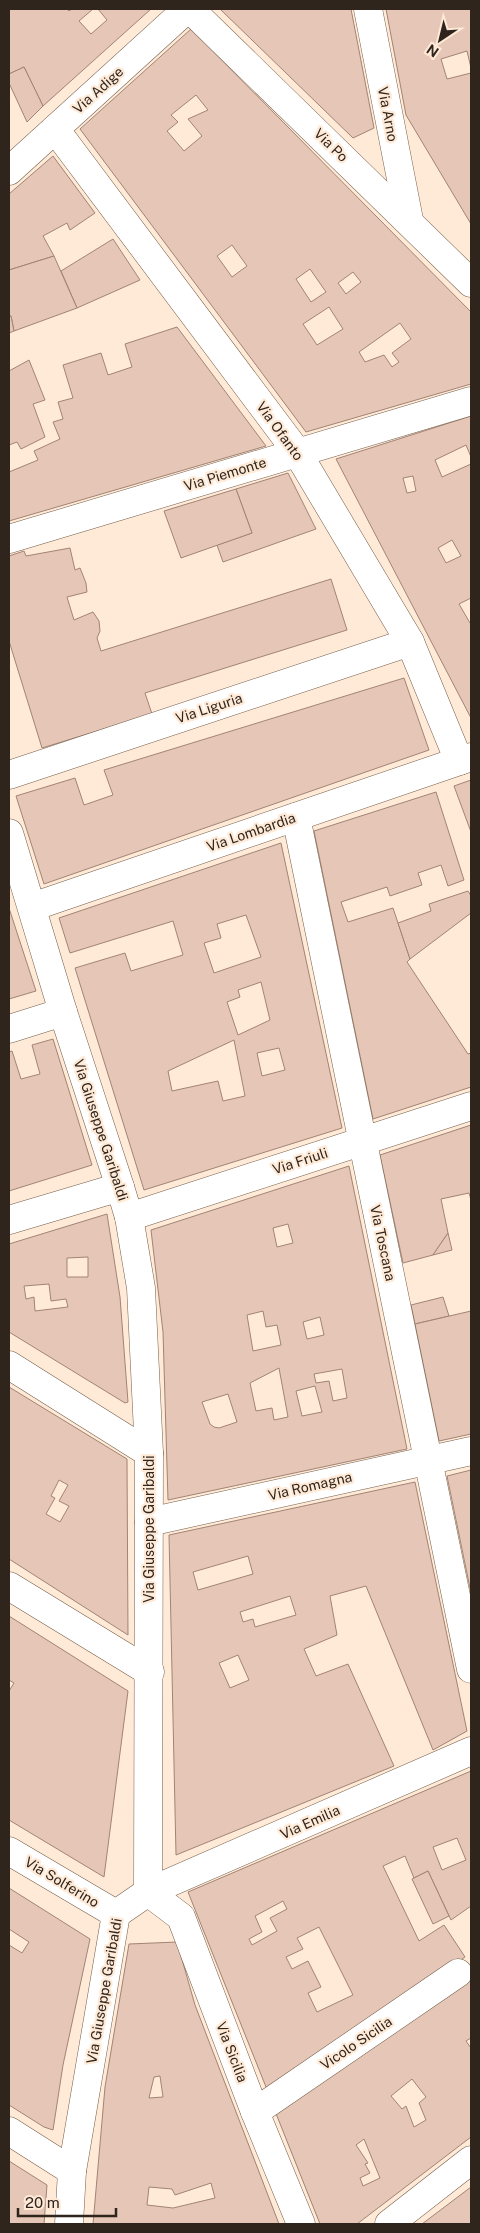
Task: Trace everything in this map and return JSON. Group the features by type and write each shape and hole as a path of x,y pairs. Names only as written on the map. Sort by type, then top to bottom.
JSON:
{"street":[{"name":"Via Adige","path":"9,171 189,9"},
{"name":"Via Po","path":"189,9 409,220 471,283"},
{"name":"Via Arno","path":"368,9 409,220"},
{"name":"Via Ofanto","path":"55,129 297,452 410,642 465,759"},
{"name":"Via Piemonte","path":"9,540 471,401"},
{"name":"Via Liguria","path":"9,775 410,642"},
{"name":"Via Lombardia","path":"32,908 465,759"},
{"name":"Via Toscana","path":"296,817 471,1669"},
{"name":"Via Giuseppe Garibaldi","path":"9,832 63,1012 129,1217 141,1288 149,1453 148,1892 116,1914 72,2171 69,2224"},
{"path":"9,1029 63,1012"},
{"name":"Via Friuli","path":"129,1217 471,1106"},
{"path":"9,1220 120,1187"},
{"path":"9,1365 149,1453"},
{"name":"Via Romagna","path":"150,1522 471,1451"},
{"path":"9,1586 150,1672"},
{"name":"Via Emilia","path":"148,1892 471,1751"},
{"name":"Via Solferino","path":"9,1850 116,1914"},
{"name":"Via Sicilia","path":"148,1892 181,1917 255,2112 301,2224"},
{"name":"Vicolo Sicilia","path":"255,2112 458,1973"},
{"path":"9,2132 72,2171"},
{"path":"389,2224 471,2160"}],"building":[{"path":"9,9 67,9 69,11 72,9 93,9 79,21 91,34 107,20 98,9 151,9 43,106 24,67 9,74"},
{"path":"220,9 351,9 374,128 353,138"},
{"path":"386,9 471,9 471,68 467,51 441,59 447,79 471,73 471,224 406,115"},
{"path":"191,29 471,312 471,384 306,432 80,129","holes":["196,95 208,110 188,119 202,136 184,151 167,131 178,122 171,115","232,245 247,266 232,277 217,256","310,269 326,292 311,302 296,279","353,272 361,282 346,294 338,283","329,307 343,329 317,345 303,324","400,323 411,339 392,353 399,362 392,367 384,355 365,362 359,352"]},
{"path":"24,67 43,106 27,122 9,83 9,74"},
{"path":"53,156 95,213 70,230 67,223 43,236 54,256 9,270 9,194"},
{"path":"113,239 140,280 77,308 61,271"},
{"path":"54,256 77,308 14,331 11,316 9,316 9,270"},
{"path":"9,316 11,316 14,331 9,333"},
{"path":"177,327 266,446 9,521 9,472 38,460 34,451 60,439 53,422 63,419 58,402 73,398 63,365 101,353 108,375 132,367 125,344"},
{"path":"29,360 45,400 33,404 45,437 21,449 17,442 9,445 9,371"},
{"path":"471,416 471,457 466,445 435,460 442,477 471,464 471,598 459,604 471,622 471,718 336,459","holes":["413,476 416,491 407,493 403,478","452,540 461,556 446,563 438,548"]},
{"path":"288,473 316,529 223,562 217,545 252,533 236,489"},
{"path":"236,489 252,533 181,558 164,511"},
{"path":"70,548 75,570 80,568 86,583 87,592 67,597 74,620 93,612 99,621 100,631 97,638 101,651 331,579 347,630 145,693 152,714 42,748 9,641 9,556 24,551 26,556"},
{"path":"404,678 429,750 44,884 16,796 75,778 84,805 113,795 104,770"},
{"path":"471,780 471,832 454,786"},
{"path":"436,792 464,880 448,886 441,865 418,873 422,885 390,896 387,887 341,902 348,922 393,908 410,959 407,962 468,1054 471,1053 471,1087 373,1119 314,831"},
{"path":"281,843 342,1128 144,1190 75,968 125,953 131,971 183,955 173,921 70,953 59,918","holes":["246,915 261,957 214,973 204,943 221,938 217,924","261,982 270,1020 238,1035 227,1002 240,997 238,990","234,1040 245,1096 223,1101 218,1081 172,1091 168,1071","279,1048 285,1070 262,1076 257,1053"]},
{"path":"468,891 471,896 471,913 410,959 398,923 431,911 429,904"},
{"path":"9,908 36,991 9,999"},
{"path":"53,1039 92,1165 9,1191 9,1052 12,1051 21,1079 40,1074 32,1045"},
{"path":"471,1125 471,1200 469,1193 441,1199 448,1233 433,1255 403,1263 380,1155"},
{"path":"349,1166 407,1449 168,1500 163,1332 151,1230","holes":["288,1224 293,1243 277,1247 273,1228","263,1311 266,1327 277,1325 281,1345 253,1351 247,1315","320,1317 324,1335 307,1339 303,1322","279,1368 288,1417 274,1420 272,1408 256,1411 250,1383","342,1369 347,1398 333,1401 329,1381 316,1383 314,1374","315,1386 322,1412 302,1416 296,1391","228,1394 237,1422 219,1428 210,1424 202,1402"]},
{"path":"107,1214 120,1297 128,1402 125,1403 9,1332 9,1244","holes":["88,1257 88,1277 67,1277 67,1258","49,1284 51,1301 66,1299 68,1307 35,1311 34,1297 26,1299 24,1286"]},
{"path":"448,1233 452,1250 433,1255 437,1249"},
{"path":"443,1297 449,1316 415,1324 411,1305"},
{"path":"471,1311 471,1434 439,1441 415,1324"},
{"path":"9,1387 127,1459 128,1635 9,1559","holes":["59,1480 68,1485 59,1501 69,1506 60,1522 46,1514 55,1498 51,1496"]},
{"path":"471,1470 471,1593 447,1476"},
{"path":"415,1482 467,1731 433,1750 366,1586 330,1596 337,1635 304,1649 316,1676 348,1664 394,1766 176,1855 169,1535","holes":["248,1556 253,1574 198,1590 193,1572","290,1596 296,1615 255,1627 253,1619 243,1622 240,1612","238,1655 249,1680 230,1688 219,1663"]},
{"path":"9,1616 128,1691 104,1877 9,1820 9,1691 14,1683 9,1680"},
{"path":"471,1771 471,1906 451,1920 428,1871 414,1878 405,1856 383,1866 419,1941 444,1925 465,1957 268,2092 188,1892","holes":["457,1838 466,1860 442,1870 433,1847","283,1901 287,1909 270,1918 277,1931 252,1945 249,1939 262,1932 255,1916","319,1927 353,1995 317,2012 308,1993 321,1987 308,1961 292,1969 286,1957 303,1949 297,1938"]},
{"path":"428,1871 449,1916 433,1924 412,1879"},
{"path":"9,1888 90,1939 63,2065 53,2130 44,2127 9,2105 9,1945 22,1953 29,1942 9,1929"},
{"path":"177,1942 195,2005 279,2224 93,2224 105,2087 129,1944","holes":["160,2076 163,2097 149,2098 154,2077","211,2183 215,2198 173,2208 147,2205 149,2187 172,2189 175,2195"]},
{"path":"471,1976 471,2038 466,2041 471,2048 471,2137 357,2224 320,2224 275,2111","holes":["412,2079 426,2097 419,2103 426,2120 414,2127 406,2106 402,2109 391,2096","364,2139 380,2178 363,2186 360,2178 370,2173 365,2164 368,2163 356,2145"]},
{"path":"9,2161 47,2185 44,2224 9,2224"},
{"path":"471,2187 471,2224 422,2224"}]}
